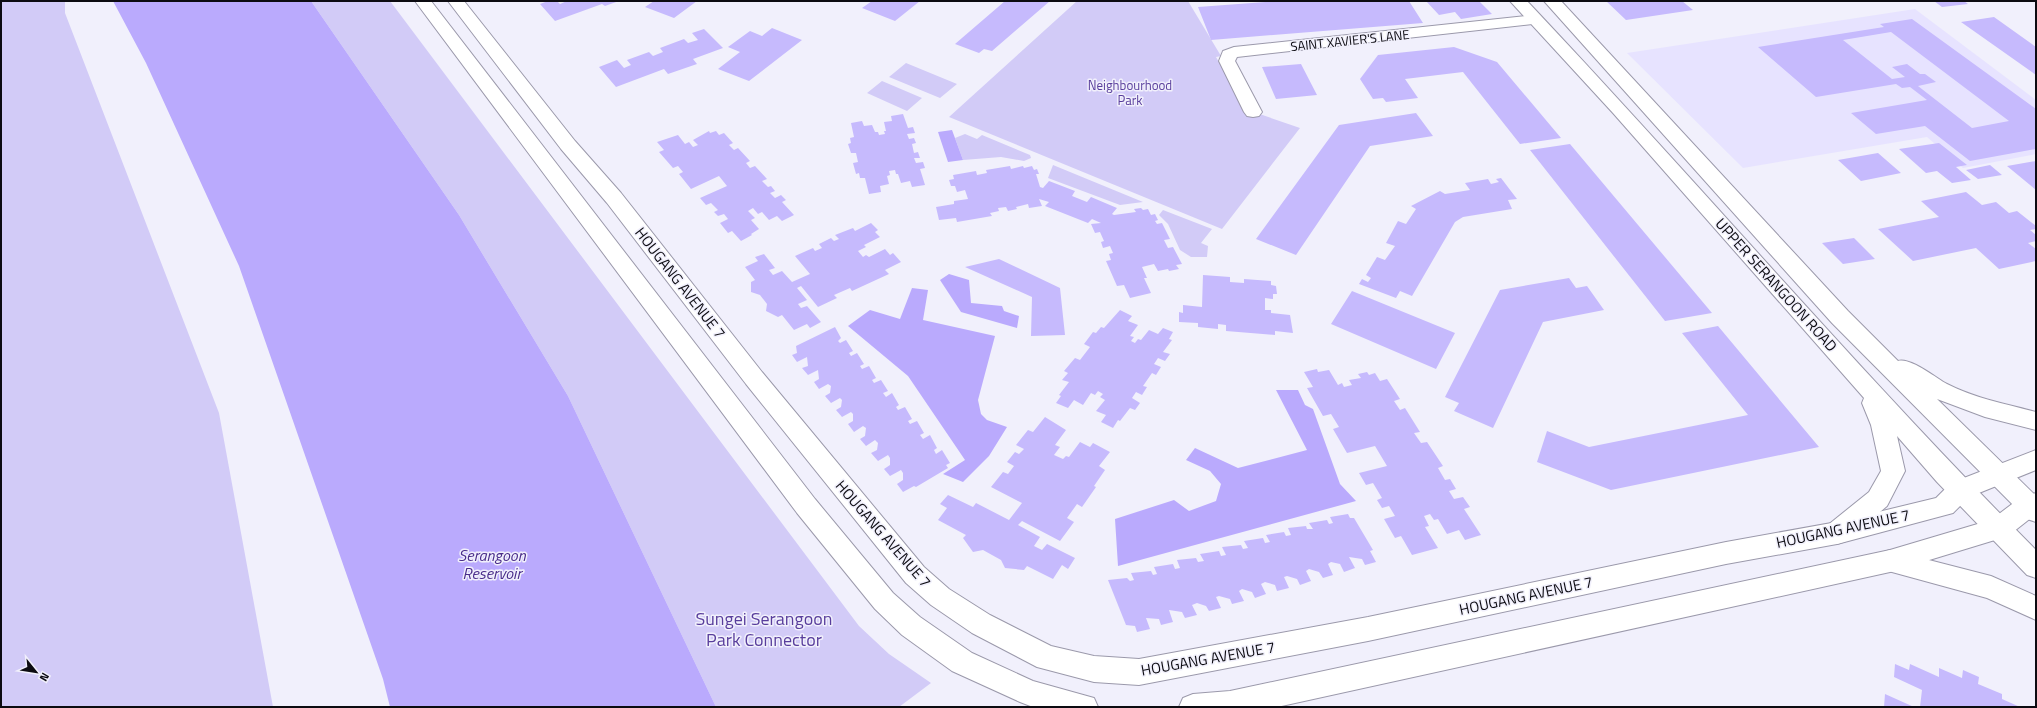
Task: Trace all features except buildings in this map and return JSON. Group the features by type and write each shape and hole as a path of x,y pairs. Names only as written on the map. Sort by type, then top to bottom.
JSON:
{"main road":[{"path":"423,1 806,506 884,601 911,626 962,662 1030,693 1084,707"},
{"name":"HOUGANG AVENUE 7","path":"456,1 568,145 614,198 754,378 915,575 940,597 981,624 1047,658 1094,669 1139,672 1368,629 1726,553 1837,533 1944,506 1960,490 2036,460"},
{"name":"UPPER SERANGOON ROAD","path":"1518,1 1619,109 1864,385 1960,490 2036,567"},
{"name":"UPPER SERANGOON ROAD","path":"1552,1 1870,349 1999,475 2034,507"},
{"path":"1870,349 1940,391 1985,408 2036,421"},
{"path":"1837,533 1878,499 1893,471 1883,425 1864,385"},
{"path":"1194,707 1230,704 1890,561 1999,528 2034,507"},
{"path":"1890,561 1991,588 2036,608"}],"street":[{"name":"SAINT XAVIER'S LANE","path":"1253,112 1227,61 1228,54 1234,52 1535,20"}],"shaded area":[{"path":"1915,9 2036,100 2036,154 1963,168 1927,137 1743,168 1627,53"}],"green space":[{"path":"1,1 65,1 65,13 219,413 273,707 1,707"},
{"name":"Sungei Serangoon Park Connector","path":"311,1 390,1 859,626 889,654 931,683 899,707 716,707 568,396 459,215"},
{"name":"Neighbourhood Park","path":"1077,1 1188,1 1221,56 1216,57 1245,109 1300,128 1222,229 949,117"},
{"path":"906,63 957,84 940,98 889,77"},
{"path":"882,81 922,98 907,111 867,93"},
{"path":"965,134 977,139 982,135 1030,155 1031,158 1024,161 1001,157 963,160 955,138"},
{"path":"1053,165 1143,202 1120,205 1048,178"},
{"path":"1163,210 1212,229 1201,243 1208,246 1207,257 1191,257 1180,250 1168,224 1159,215"}],"water":[{"name":"Serangoon Reservoir","path":"113,1 311,1 459,215 568,396 716,707 390,707 383,679 239,266 146,63"},
{"path":"952,130 963,160 948,162 938,132"},
{"path":"949,274 969,280 971,303 1002,306 1004,311 1019,316 1017,328 961,312 940,280"},
{"path":"912,288 928,290 923,320 995,336 978,400 981,414 987,420 1007,427 989,456 963,482 943,474 965,460 908,376 848,326 870,310 900,319"},
{"path":"1276,390 1298,390 1305,405 1313,409 1340,484 1356,501 1118,566 1115,519 1174,500 1189,511 1216,501 1221,484 1210,471 1186,460 1195,448 1238,468 1307,450"}]}
